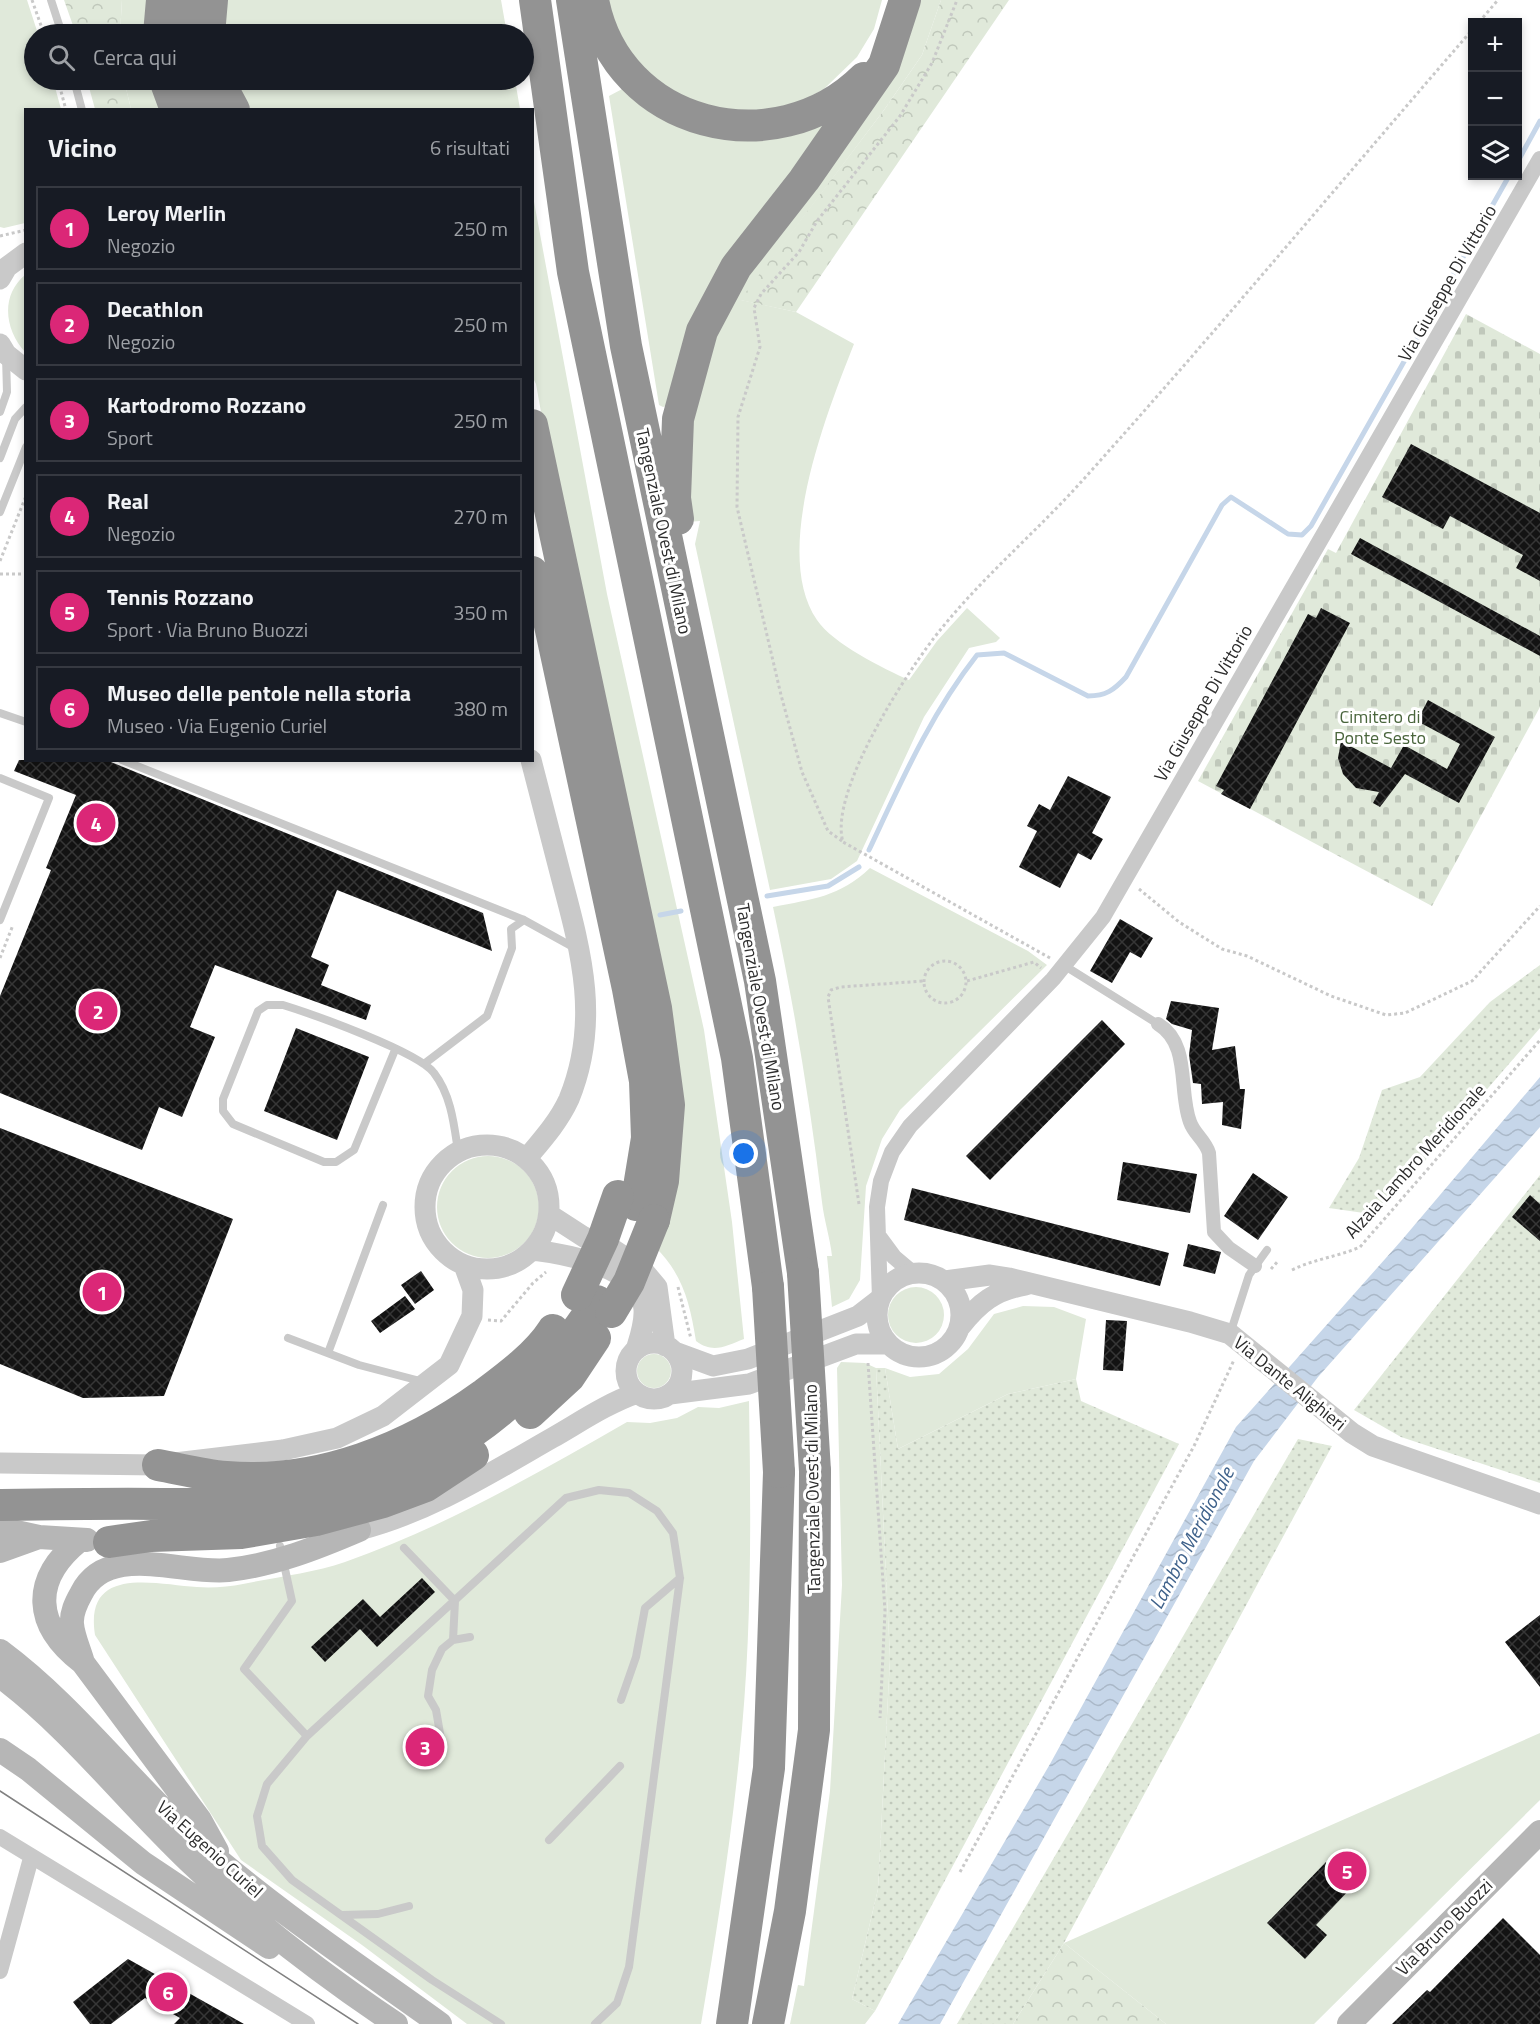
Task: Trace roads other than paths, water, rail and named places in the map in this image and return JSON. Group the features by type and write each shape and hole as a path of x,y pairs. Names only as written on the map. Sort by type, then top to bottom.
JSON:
{"highway":[{"path":"160,24 162,0"},
{"path":"183,24 182,10 185,0"},
{"path":"210,24 212,0"},
{"path":"513,0 518,24"},
{"name":"Tangenziale Ovest di Milano","path":"535,0 573,272 737,1058 768,1287 779,1472 769,1768 734,2016"},
{"name":"Tangenziale Ovest di Milano","path":"572,0 626,346 760,981 803,1273 815,1471 814,1730 790,1911 768,2020"},
{"path":"593,0 610,48 628,75 650,93 677,111 710,122 758,127 794,121 822,110 849,93 873,68 901,14"},
{"path":"695,681 689,597 675,498 678,419 702,331 736,267 804,180 884,65 901,14"},
{"path":"169,90 175,108"},
{"path":"196,90 203,108"},
{"path":"223,90 233,108"},
{"path":"528,90 531,108"},
{"path":"534,128 548,206 573,272"},
{"path":"94,1541 151,1536 241,1533 316,1520 383,1502 426,1486 498,1438 536,1409 569,1377 595,1303 603,1239 663,1181 669,1105 656,1008 534,439"},
{"path":"158,1465 227,1477 287,1475 343,1465 391,1449 448,1420 501,1382 549,1337 595,1303 629,1282 636,1207 632,1107 633,1022 546,607 534,577"},
{"path":"0,1505 254,1504 335,1494 380,1482 418,1465 488,1421 534,1382 576,1334 595,1303"}],"main road":[{"path":"0,1532 8,1530 39,1537 94,1541 197,1556 282,1553"},
{"path":"83,1663 73,1630 72,1615 81,1591 100,1573 127,1564 228,1570 359,1530"},
{"path":"0,1551 39,1537"},
{"path":"94,1541 59,1558 48,1576 45,1608 48,1625 63,1648 83,1663 200,1820 222,1862"},
{"name":"Via Eugenio Curiel","path":"0,1651 74,1715 180,1826 222,1862 266,1898 440,2024"},
{"name":"Via Eugenio Curiel","path":"0,1676 63,1729 187,1860 238,1905 351,1994 396,2024"},
{"path":"0,1750 28,1769 143,1863 296,1965 351,1994"},
{"name":"Via Bruno Buozzi","path":"1349,2024 1540,1832"}],"street":[{"name":"Via Giuseppe Di Vittorio","path":"880,1299 880,1238 877,1207 881,1181 898,1144 910,1126 1065,966 1103,917 1540,159"},
{"path":"0,279 15,255"},
{"path":"3,349 24,368"},
{"path":"527,1158 555,1125 568,1100 579,1069 587,1005 581,953 532,762"},
{"path":"1158,1024 1170,1032 1179,1052 1188,1119 1193,1130 1206,1144 1209,1153 1214,1232 1229,1248 1255,1266"},
{"path":"494,1144 512,1149 527,1158 541,1174 549,1194 549,1215 544,1234 533,1250 518,1262 501,1268 482,1269 464,1265 447,1255 434,1239 426,1220 425,1199 431,1180 442,1163 458,1151 476,1145 494,1144"},
{"path":"549,1215 584,1237 614,1250 641,1268 657,1287 670,1349 682,1369 677,1387 670,1394"},
{"path":"880,1238 894,1257 913,1273"},
{"path":"533,1250 576,1256 603,1265 637,1292 644,1307 636,1350 627,1363 626,1371 631,1387 637,1393 652,1399 670,1394 749,1384 839,1349 864,1343 888,1344"},
{"path":"0,1463 158,1465 283,1450 336,1438 383,1416 429,1383 449,1365 472,1316 473,1290 464,1265"},
{"path":"636,1350 650,1343 713,1366 740,1361 858,1316 880,1299 893,1282 913,1273 924,1273 945,1281 960,1301 960,1327 954,1340 943,1350 930,1357 915,1358 900,1353 888,1344 878,1323 880,1299"},
{"name":"Via Dante Alighieri","path":"945,1281 990,1275 1190,1322 1240,1342 1324,1410 1373,1446 1540,1504"},
{"name":"Via Dante Alighieri","path":"960,1327 978,1306 997,1292 1032,1284"},
{"path":"359,1530 384,1524 445,1500 606,1405 637,1393"},
{"path":"0,1837 31,1858 307,2024"},
{"path":"0,1971 31,1858"}],"lane":[{"path":"51,0 59,24"},
{"path":"77,90 81,108"},
{"path":"0,412 7,392 3,349"},
{"path":"0,458 15,419 24,408"},
{"path":"0,512 24,452"},
{"path":"0,713 24,721"},
{"path":"127,762 524,920 564,939 581,953"},
{"path":"0,778 50,798 0,920"},
{"path":"424,1064 487,1016 512,948 511,929 524,920"},
{"path":"1065,966 1158,1024"},
{"path":"395,1050 354,1150 336,1162 324,1162 233,1124 223,1111 223,1099 258,1011 267,1005 284,1005 395,1050 424,1064 434,1072 450,1104 458,1151"},
{"path":"328,1353 383,1205"},
{"path":"1240,1342 1248,1275 1267,1250"},
{"path":"288,1338 374,1370 429,1383"},
{"path":"501,2024 292,1880 262,1846 257,1816 267,1784 307,1736 566,1498 598,1490 628,1493 657,1511 673,1533 680,1578 629,1967 617,2003 595,2024"},
{"path":"404,1548 455,1600 453,1640"},
{"path":"282,1553 292,1601 244,1669 307,1736"},
{"path":"621,1700 636,1657 645,1608 680,1578"},
{"path":"442,1745 436,1710 428,1696 432,1670 442,1649 453,1640 470,1637"},
{"path":"549,1840 620,1767"},
{"path":"342,1916 378,1914 409,1906"}],"water":[{"name":"Lambro Meridionale","path":"1540,1077 1540,1127 1318,1377 1254,1461 940,2024 898,2024 1050,1764 1236,1427 1401,1241"}],"waterway":[{"path":"1522,154 1540,121"},
{"path":"869,850 931,725 977,655 1004,653 1088,696 1105,693 1126,677 1222,505 1231,497 1288,534 1302,535 1311,526 1507,180"},
{"path":"767,896 828,886 859,867"},
{"path":"660,915 681,911"}],"tram line":[{"path":"0,1791 358,2024"}],"place":[{"name":"Real","path":"96,823"},
{"name":"Decathlon","path":"98,1011"},
{"name":"Leroy Merlin","path":"102,1292"},
{"name":"Kartodromo Rozzano","path":"425,1747"},
{"name":"Tennis Rozzano","path":"1347,1871"},
{"name":"Museo delle pentole nella storia","path":"168,1992"}],"park label":[{"name":"Cimitero di Ponte Sesto","path":"1380,726"}]}
